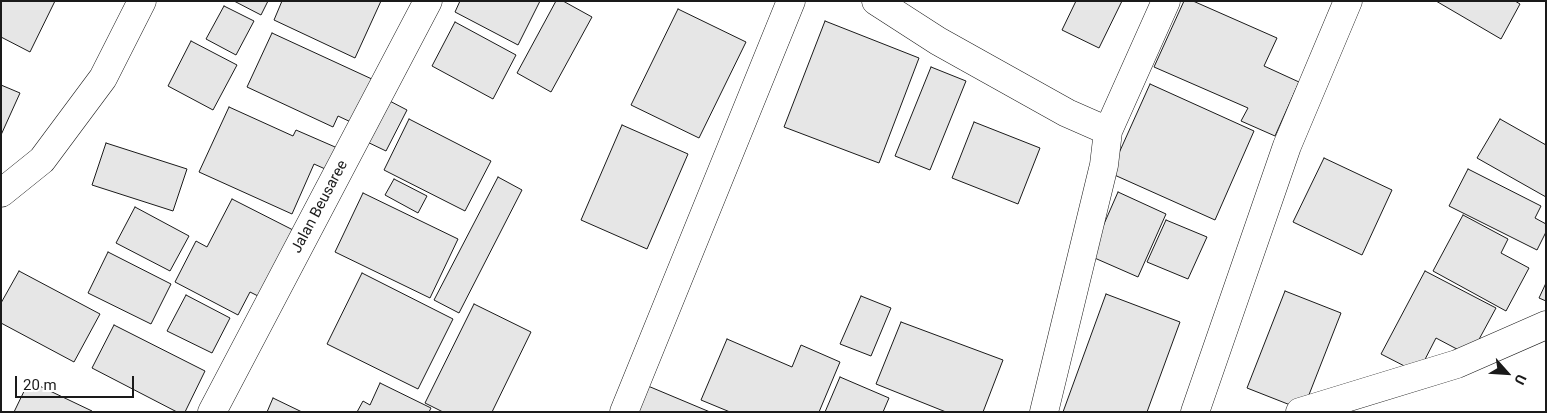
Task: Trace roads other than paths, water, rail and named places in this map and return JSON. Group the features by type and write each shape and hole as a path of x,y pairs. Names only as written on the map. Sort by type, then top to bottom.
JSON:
{"street":[{"path":"1,193 42,160 103,78 142,1"},
{"name":"Jalan Beusaree","path":"212,412 428,1"},
{"path":"624,412 791,1"},
{"path":"876,1 938,41 1041,99 1089,124 1108,131"},
{"path":"1044,412 1104,165 1108,131 1166,1"},
{"path":"1195,412 1287,146 1348,1"},
{"path":"1300,412 1457,364 1546,325"}]}
